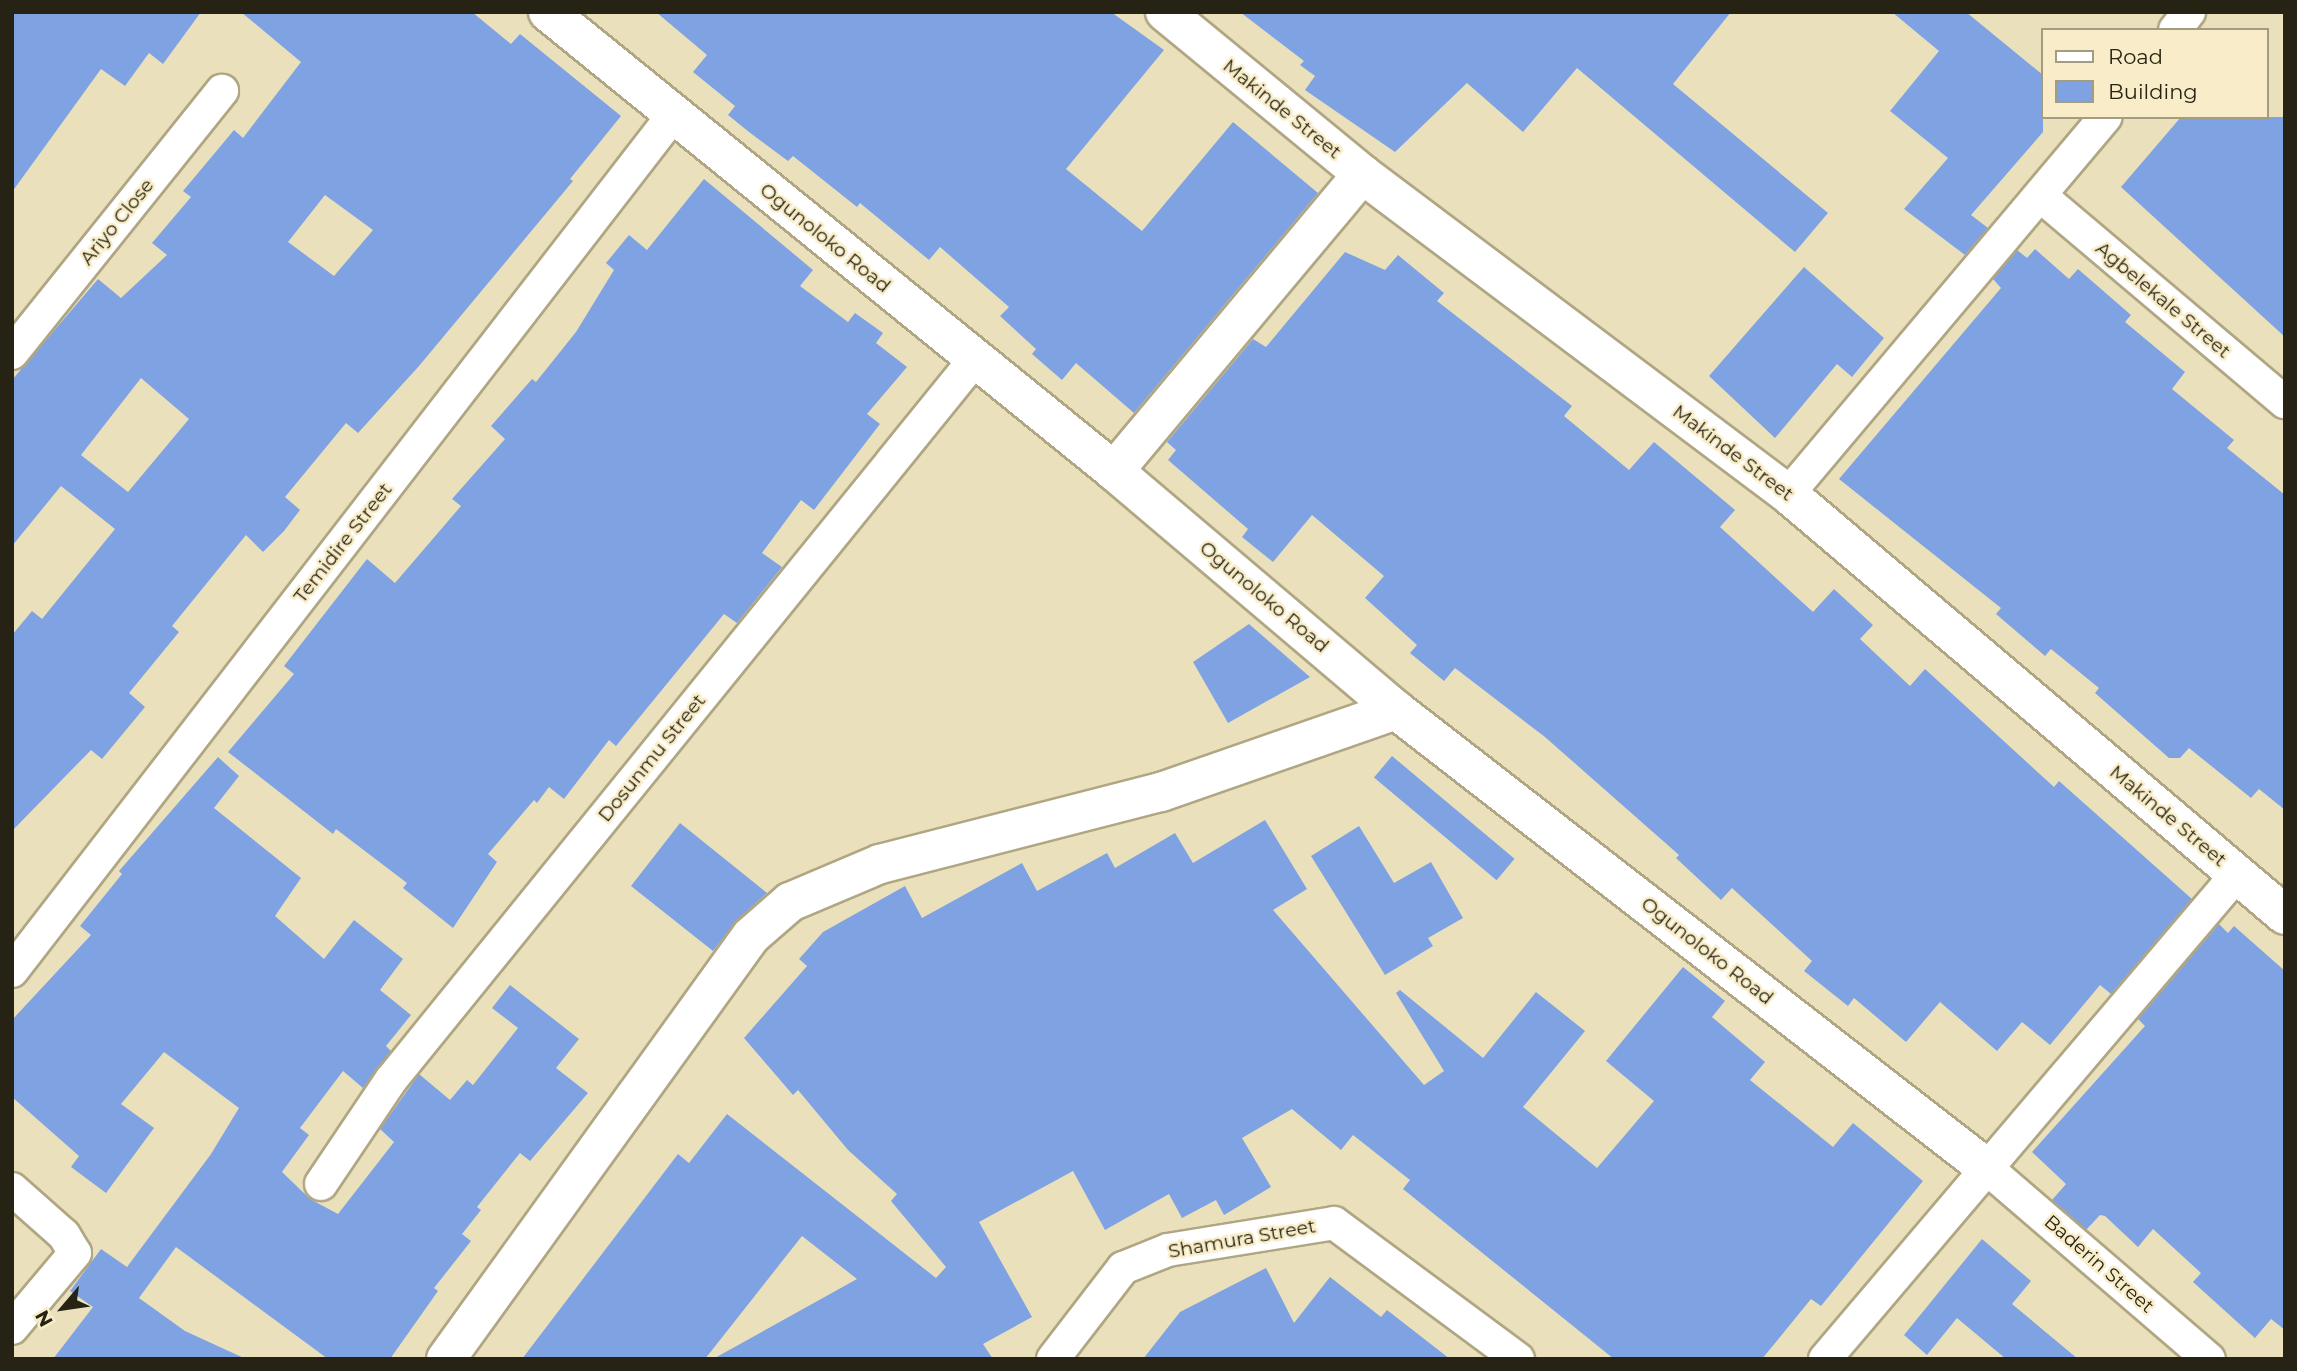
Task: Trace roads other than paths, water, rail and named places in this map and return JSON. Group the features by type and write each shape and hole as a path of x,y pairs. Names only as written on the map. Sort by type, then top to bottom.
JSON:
{"street":[{"name":"Ogunoloko Road","path":"548,12 1114,471 1396,710 1989,1170"},
{"name":"Makinde Street","path":"1165,12 1362,174 1788,494 2285,915"},
{"path":"2177,28 2189,12"},
{"name":"Ariyo Close","path":"12,353 222,91"},
{"name":"Temidire Street","path":"12,971 673,115"},
{"path":"1788,494 2042,197 2103,119"},
{"path":"1114,471 1362,174"},
{"name":"Agbelekale Street","path":"2042,197 2285,402"},
{"name":"Dosunmu Street","path":"329,1173 399,1069 975,359"},
{"path":"446,1359 751,936 790,902 880,864 1161,792 1396,710"},
{"path":"1825,1359 1989,1170 2236,874"},
{"name":"Baderin Street","path":"1989,1170 2209,1359"},
{"path":"12,1189 64,1234 75,1253 12,1328"},
{"name":"Shamura Street","path":"1053,1359 1123,1268 1168,1250 1334,1223 1518,1359"}]}
